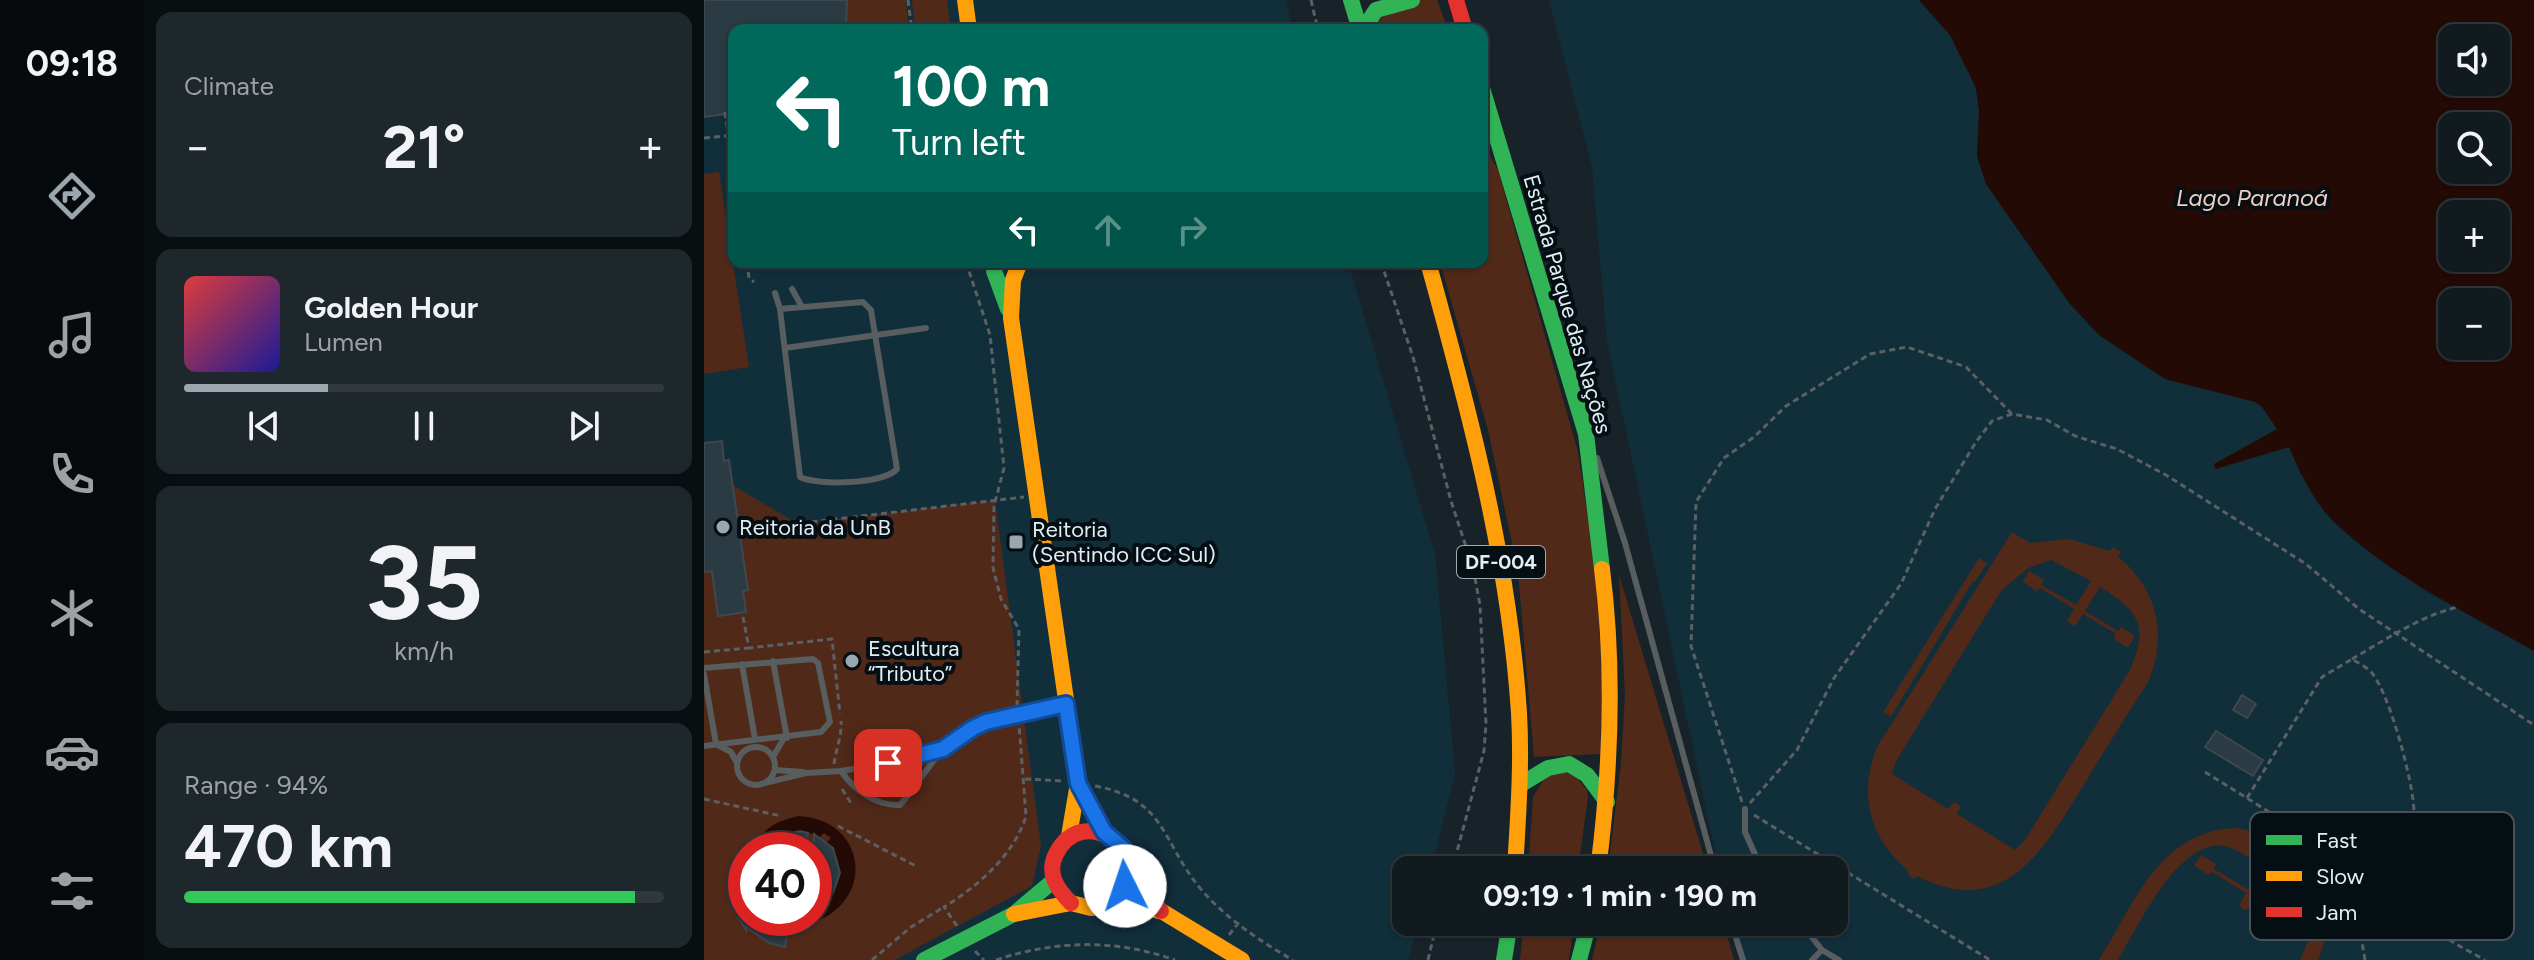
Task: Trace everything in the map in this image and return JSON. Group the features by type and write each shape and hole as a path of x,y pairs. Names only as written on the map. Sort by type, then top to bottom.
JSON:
{"main road":[{"path":"965,0 968,24"},
{"path":"1351,0 1360,24"},
{"path":"1366,24 1376,10 1412,0"},
{"path":"1453,3 1462,24"},
{"name":"Estrada Parque das Nações","path":"1488,108 1586,434 1610,631 1612,716 1607,802 1600,856"},
{"path":"988,268 1011,318"},
{"path":"993,268 1007,271 1012,268"},
{"path":"1017,268 1011,318 1078,783 1069,836"},
{"name":"DF-004","path":"1430,268 1472,420 1496,529 1517,659 1520,785 1516,856"},
{"path":"1520,785 1548,765 1565,763 1577,767 1591,779 1607,802"},
{"path":"1078,783 1104,832 1123,848 1129,872 1163,912"},
{"path":"1071,903 1053,881 1053,856 1069,836 1080,831 1104,832"},
{"path":"1104,905 1117,897 1125,886 1129,872"},
{"path":"924,960 1014,914 1053,881"},
{"path":"1014,914 1071,903 1091,908 1128,903 1163,912 1242,960"},
{"path":"1504,960 1508,936"},
{"path":"1579,960 1585,936"}],"lane":[{"path":"792,289 802,307"},
{"path":"775,293 780,309 800,477 810,482 878,479 890,475 897,469 871,310 863,302 780,309"},
{"path":"785,348 926,328"},
{"path":"1586,434 1606,478 1711,856"},
{"path":"704,746 821,732 830,722 818,663 806,658 704,671 716,744"},
{"path":"773,661 786,738 773,757"},
{"path":"742,664 755,739"},
{"path":"775,770 806,773 841,771 912,759 941,750 986,722 1066,704"},
{"path":"716,744 731,752 744,780 761,784 806,773"},
{"path":"738,764 742,753 752,748 764,749 773,757 775,770 770,779 761,784"},
{"path":"841,771 854,788 894,806 903,802 941,750"},
{"path":"909,794 912,759"},
{"path":"1745,809 1745,832 1756,856"},
{"path":"1735,936 1743,960"},
{"path":"1811,936 1822,950 1839,960"},
{"path":"1812,960 1822,950"}],"path":[{"path":"908,0 911,24"},
{"path":"1311,0 1317,24"},
{"path":"704,138 728,136 725,112"},
{"path":"748,268 749,278 754,282"},
{"path":"968,268 990,335 1004,468 995,500 993,568 1001,599 1019,629 1017,707"},
{"path":"1383,268 1413,357 1451,501 1473,568 1480,605 1486,724 1484,751 1456,856"},
{"path":"1990,960 1745,809 1691,646 1696,502 1724,458 1754,437 1786,406 1870,354 1907,347 1966,367 2012,414"},
{"path":"1745,809 1797,750 1834,678 1901,584 1935,509 1976,442 1992,421 2012,414 2047,420 2075,436 2117,449 2166,475 2306,564 2359,609 2534,725"},
{"path":"742,530 1025,497"},
{"path":"2247,798 2322,677 2395,634 2443,610 2458,607"},
{"path":"704,652 749,648"},
{"path":"2352,659 2371,671 2381,689 2411,781 2412,812"},
{"path":"872,960 911,927 978,883 1016,840 1026,816 1018,720"},
{"path":"2205,772 2269,812"},
{"path":"1025,779 1078,783 1124,793 1141,803 1164,829 1203,891 1267,945 1293,960"},
{"path":"704,799 781,816"},
{"path":"838,826 916,866"},
{"path":"944,907 966,939"},
{"path":"1228,938 1239,922"},
{"path":"1428,960 1434,936"},
{"path":"2362,940 2365,960"},
{"path":"2449,940 2485,960"},
{"path":"996,960 1057,945 1086,943 1147,950 1175,960"}],"shaded area":[{"path":"704,0 1286,0 1292,24 728,24 728,268 1350,268 1435,554 1455,773 1434,856 1392,856 1392,936 1414,936 1408,960 704,960"},
{"path":"845,0 906,0 908,24 843,24 842,19 848,18"},
{"path":"912,0 947,0 950,24 914,24"},
{"path":"1421,0 1437,0 1446,24 1377,24 1377,20"},
{"path":"1549,0 1919,0 1950,35 1976,88 1979,111 1977,156 1986,184 2070,304 2165,379 2255,402 2277,429 2217,469 2289,447 2301,475 2421,589 2534,651 2534,960 1740,960 1734,936 1848,936 1848,856 1716,856 1607,341 1592,167"},
{"path":"1488,152 1498,170 1578,452 1597,580 1602,690 1600,754 1534,757 1518,572 1488,430 1442,268 1488,268"},
{"path":"719,172 728,230 728,268 734,268 749,367 704,374 704,174"},
{"path":"704,468 798,524 995,500 1041,846 1032,886 895,960 704,960"},
{"path":"2012,532 2030,543 2069,539 2110,551 2113,547 2121,552 2118,557 2142,583 2156,614 2158,631 2154,665 2148,682 2053,833 2018,872 1998,884 1975,890 1948,888 1917,876 1914,879 1882,841 1870,812 1869,781 1877,747","holes":["2051,560 2091,581 2076,605 2041,585 2044,580 2029,571 2023,582 2037,591 2040,588 2074,609 2067,621 2075,626 2083,614 2116,634 2114,639 2128,648 2135,636 2121,627 2118,631 2085,611 2100,587 2132,612 2137,621 2139,641 2130,670 2025,840 2015,850 1957,814 1961,806 1954,802 1948,809 1892,774 1896,761 2001,591 2028,568"]},
{"path":"1979,558 1987,563 1891,717 1883,712"},
{"path":"1619,575 1704,856 1610,856 1621,763 1625,694"},
{"path":"1572,772 1587,790 1580,856 1529,856 1533,797 1546,776"},
{"path":"2236,828 2250,831 2250,859 2224,846 2207,848 2191,856 2161,888 2118,960 2099,960 2152,874 2168,856 2187,842 2209,832"},
{"path":"2201,855 2216,864 2214,869 2249,890 2250,905 2246,911 2239,906 2246,893 2212,872 2209,875 2194,866"},
{"path":"1523,936 1572,936 1569,960 1520,960"},
{"path":"1598,936 1727,936 1734,960 1592,960"},
{"path":"2308,940 2324,940 2318,960 2300,960"}],"water":[{"name":"Lago Paranoá","path":"1919,0 2534,0 2534,651 2429,592 2355,541 2319,505 2289,447 2215,469 2214,464 2277,429 2255,402 2165,379 2099,335 2070,304 1986,184 1977,156 1979,111 1976,88 1950,35"},
{"path":"799,816 823,821 840,832 851,848 856,866 853,884 844,901 832,912 832,894 839,869 832,849 832,832 765,832 784,820"}],"building":[{"path":"704,0 847,0 846,24 728,24 728,114 704,117"},
{"name":"Reitoria da UnB","path":"722,441 724,461 729,460 748,590 743,591 746,612 718,616 712,571 704,572 704,443"},
{"path":"2242,695 2256,704 2247,718 2233,710"},
{"path":"2216,731 2263,760 2253,776 2205,747"},
{"path":"832,847 840,873 832,894"},
{"path":"759,936 787,936 785,947 769,943"}],"traffic: fast":[{"path":"1351,0 1358,24"},
{"path":"1367,24 1376,10 1412,0"},
{"path":"1488,108 1586,434 1602,569"},
{"path":"994,271 1008,309"},
{"path":"1520,785 1548,768 1569,764 1587,775 1607,802"},
{"path":"1078,783 1104,832"},
{"path":"924,960 1014,914 1053,881"},
{"path":"1504,960 1508,936"},
{"path":"1579,960 1585,936"}],"traffic: slow":[{"path":"965,0 968,24"},
{"path":"1018,268 1013,280 1011,318 1078,783 1069,836"},
{"path":"1430,268 1485,485 1506,598 1520,733 1516,856"},
{"path":"1599,856 1610,720 1609,645 1602,569"},
{"path":"1014,914 1071,903 1091,908 1128,903 1163,912 1242,960"}],"traffic: jam":[{"path":"1456,0 1463,24"},
{"path":"1071,903 1054,880 1053,861 1067,839 1081,832 1096,832 1121,847 1128,860 1129,874 1123,888 1104,905"},
{"path":"1129,872 1161,911"}],"place":[{"name":"Reitoria da UnB","path":"723,527"},
{"name":"Reitoria (Sentindo ICC Sul)","path":"1016,542"},
{"name":"Escultura “Tributo”","path":"852,661"}],"route":[{"path":"888,763 943,749 986,722 1066,704 1078,783 1104,832 1123,848 1129,872 1125,886"}]}
